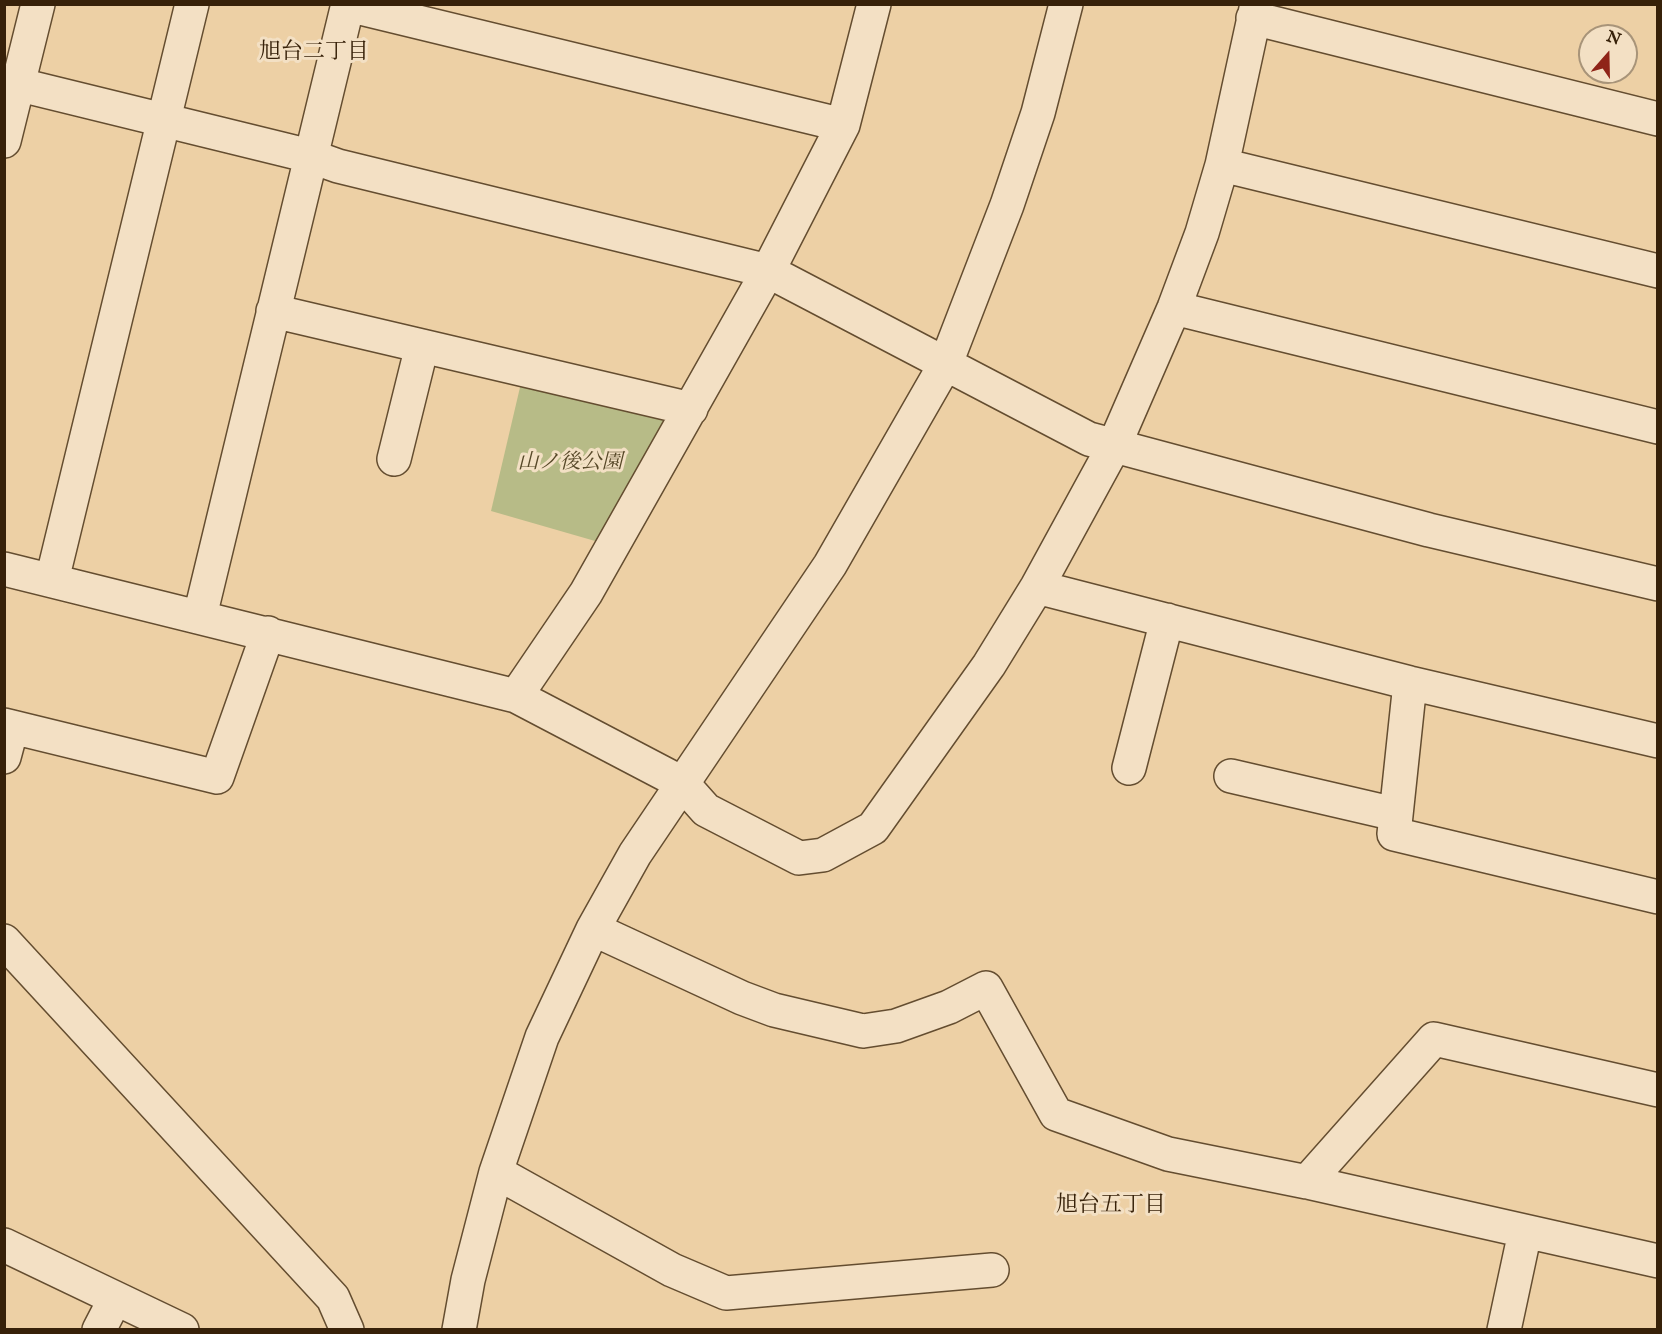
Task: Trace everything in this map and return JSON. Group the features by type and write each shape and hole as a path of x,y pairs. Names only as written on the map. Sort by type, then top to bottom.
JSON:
{"street":[{"path":"4,141 11,83 38,4"},
{"path":"52,580 192,4"},
{"path":"516,696 586,593 768,271 843,125 874,4"},
{"path":"459,1329 468,1280 496,1172 542,1037 592,929 635,854 830,565 946,363 1007,205 1038,113 1066,4"},
{"path":"200,616 348,5 843,125"},
{"path":"4,569 516,696 682,783 706,810 789,853 799,858 823,855 873,828 989,665 1037,587 1114,446 1174,308 1202,233 1222,165 1255,11 1658,119"},
{"path":"11,83 768,271 1089,439 1429,530 1658,584"},
{"path":"1222,165 1658,271"},
{"path":"1174,308 1658,427"},
{"path":"273,311 691,409"},
{"path":"394,459 422,346"},
{"path":"1037,587 1410,683 1658,741"},
{"path":"1130,768 1167,620"},
{"path":"7,736 217,777 268,633"},
{"path":"1410,683 1394,834 1658,897"},
{"path":"1231,776 1395,814"},
{"path":"592,929 742,998 774,1010 863,1030 896,1026 949,1007 986,988 1056,1114 1168,1154 1307,1182 1658,1261"},
{"path":"4,941 333,1298 347,1329"},
{"path":"1307,1182 1434,1039 1658,1090"},
{"path":"496,1172 672,1270 726,1293 992,1270"},
{"path":"1504,1329 1525,1232"},
{"path":"4,1245 182,1329"},
{"path":"99,1329 115,1299"}],"green space":[{"name":"山ノ後公園","path":"521,383 674,414 602,543 491,511"}],"district":[{"name":"旭台二丁目","path":"314,53"},
{"name":"旭台五丁目","path":"1111,1206"}]}
